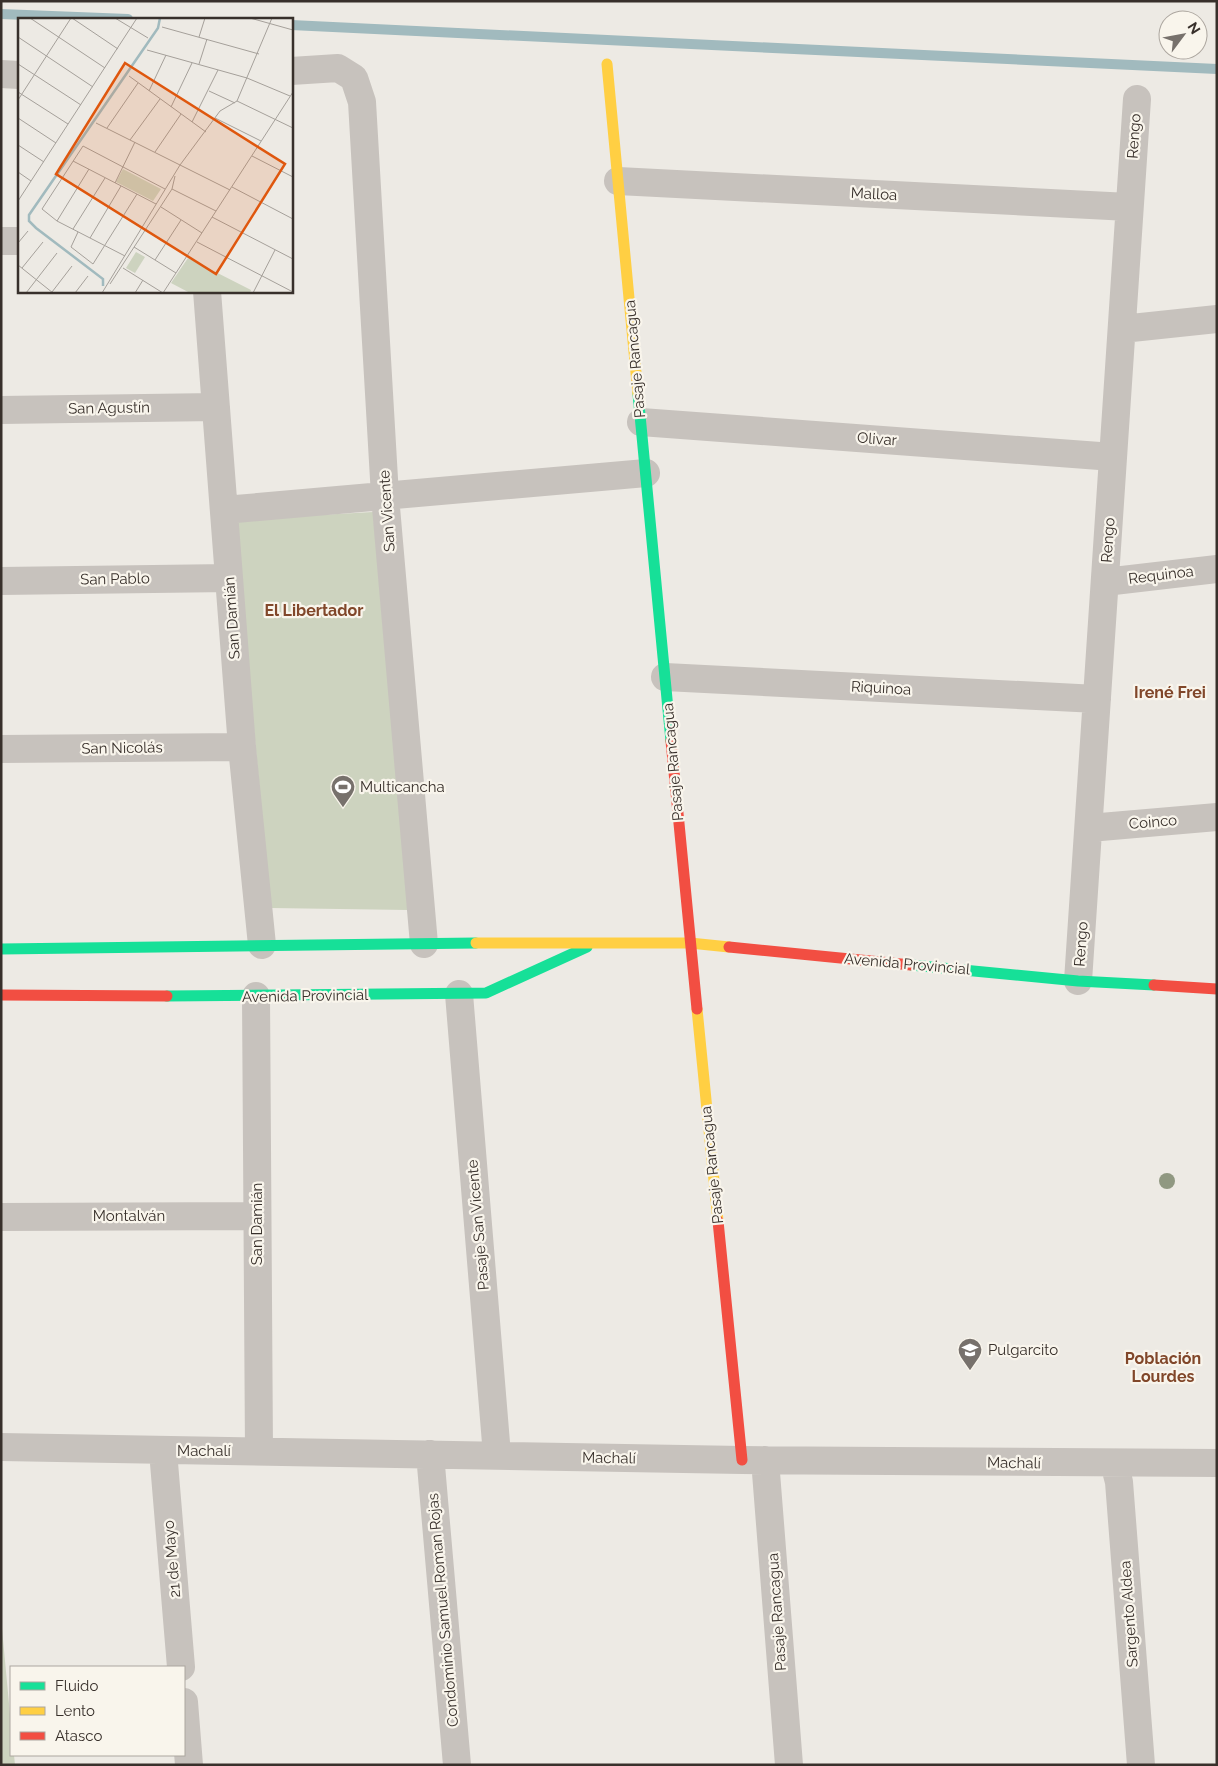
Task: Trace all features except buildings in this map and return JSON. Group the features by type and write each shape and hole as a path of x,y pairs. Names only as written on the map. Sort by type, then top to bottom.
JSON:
{"street":[{"name":"Pasaje Rancagua","path":"607,64 690,944 789,1765"},
{"name":"San Vicente","path":"292,71 338,68 354,78 362,102 385,496 424,944"},
{"path":"1,74 18,75"},
{"name":"Rengo","path":"1078,981 1137,99"},
{"name":"Malloa","path":"618,181 1129,207"},
{"path":"1,241 18,241"},
{"name":"San Damián","path":"206,292 242,747 262,945"},
{"path":"1122,329 1217,319"},
{"name":"San Agustín","path":"1,410 216,407"},
{"name":"Olivar","path":"641,422 1114,457"},
{"path":"224,510 646,472"},
{"name":"Requinoa","path":"1105,582 1217,569"},
{"name":"San Pablo","path":"1,581 229,578"},
{"name":"Riquinoa","path":"665,677 1097,699"},
{"name":"San Nicolás","path":"1,749 242,747"},
{"name":"Coinco","path":"1089,828 1217,817"},
{"name":"Avenida Provincial","path":"1,995 256,996 486,993 598,942"},
{"name":"Avenida Provincial","path":"1,949 598,942 690,944 1078,981 1217,988"},
{"name":"Pasaje San Vicente","path":"459,994 497,1455"},
{"name":"San Damián","path":"256,996 259,1451"},
{"name":"Montalván","path":"1,1217 257,1216"},
{"name":"Machalí","path":"1,1447 753,1460 1114,1464 1217,1463"},
{"name":"21 de Mayo","path":"163,1451 181,1666"},
{"name":"Condominio Samuel Roman Rojas","path":"430,1454 457,1765"},
{"name":"Sargento Aldea","path":"1114,1464 1119,1482 1141,1765"},
{"path":"185,1715 189,1765"}],"green space":[{"path":"373,512 408,910 271,908 234,520"},
{"path":"1,1618 10,1714 10,1756 14,1756 15,1765 1,1765"}],"waterway":[{"path":"1,14 103,18"},
{"path":"292,25 1217,69"}],"traffic: fast":[{"path":"638,394 671,741"},
{"path":"1,949 476,943"},
{"path":"167,996 486,993 587,947"},
{"path":"911,965 1078,981 1154,985"}],"traffic: slow":[{"path":"607,64 638,394"},
{"path":"476,943 690,943 729,947"},
{"path":"697,1009 718,1221"}],"traffic: jam":[{"path":"671,741 697,1009"},
{"path":"729,947 911,965"},
{"path":"1154,985 1217,989"},
{"path":"1,995 167,996"},
{"path":"718,1221 742,1460"}],"place":[{"name":"Multicancha","path":"343,808"},
{"name":"Pulgarcito","path":"970,1371"}],"district":[{"name":"El Libertador","path":"314,610"},
{"name":"Irené Frei","path":"1170,692"},
{"name":"Población Lourdes","path":"1163,1367"}]}
